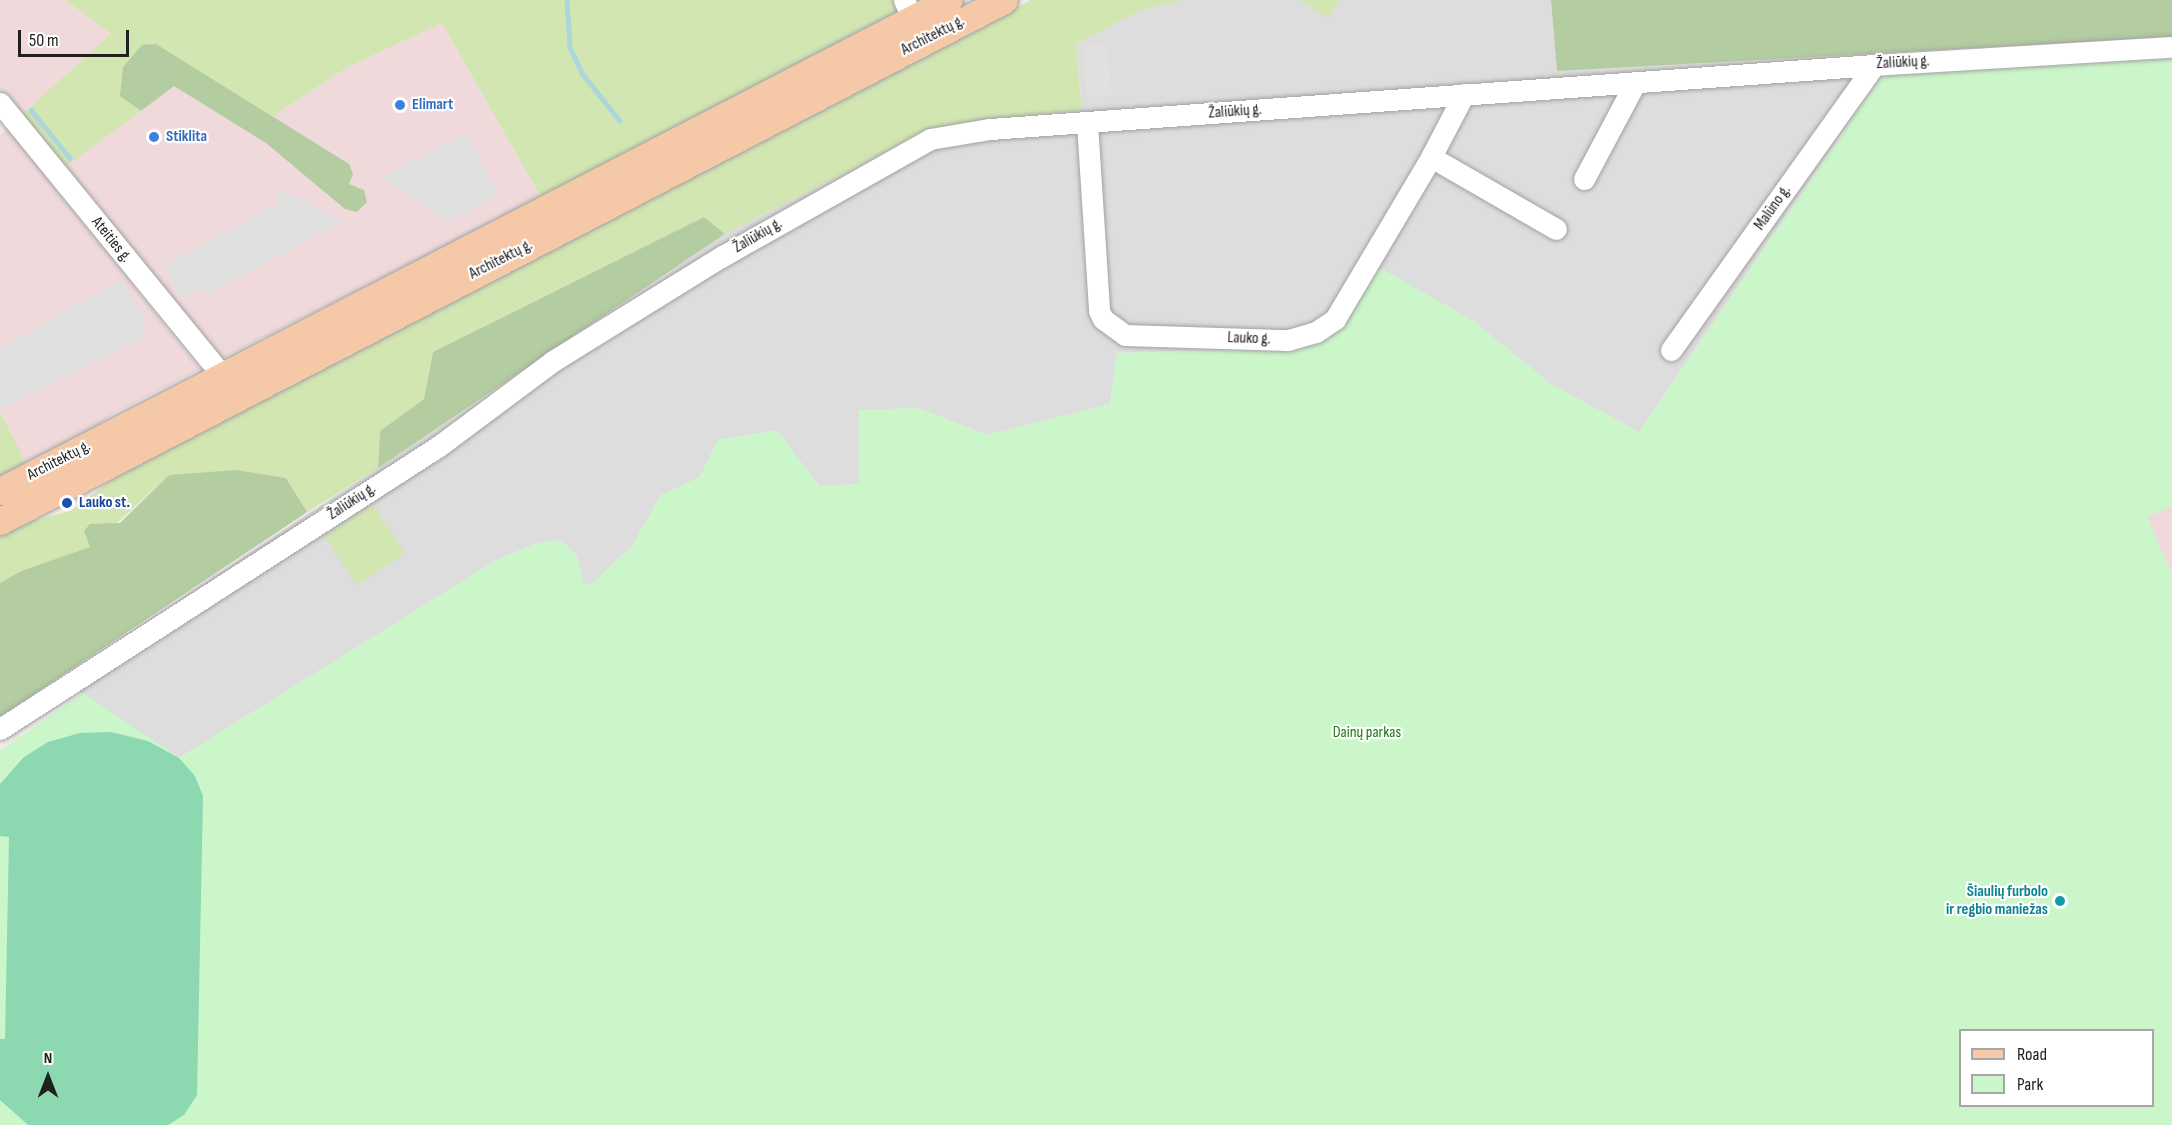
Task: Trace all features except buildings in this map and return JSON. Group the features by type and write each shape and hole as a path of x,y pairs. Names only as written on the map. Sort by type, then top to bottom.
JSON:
{"main road":[{"name":"Architektų g.","path":"720,133 909,9 949,0"},
{"name":"Architektų g.","path":"0,491 230,386 720,133 1004,0"},
{"name":"Architektų g.","path":"0,521 230,386"}],"street":[{"name":"Žaliūkių g.","path":"0,729 439,446 553,361 721,257 930,139 950,134 1464,94 2172,47"},
{"name":"Malūno g.","path":"1671,350 1874,65"},
{"path":"1584,179 1635,83"},
{"name":"Lauko g.","path":"1087,123 1099,311 1109,326 1125,335 1288,340 1316,332 1335,319 1431,157 1464,94"},
{"name":"Ateities g.","path":"0,103 230,386"},
{"path":"1431,157 1556,230"}],"shaded area":[{"path":"0,0 65,0 112,34 19,117 0,94"},
{"path":"1184,0 1299,0 1328,17 1340,0 1551,0 1557,71 1898,51 1639,432 1552,385 1472,320 1342,324 1324,342 1266,349 1117,353 1110,404 987,435 918,408 860,484 819,486 777,431 718,440 700,477 660,496 633,545 591,585 583,584 577,555 540,542 498,559 179,758 59,679 518,375 725,234 929,130 1082,110 1076,44 1141,10"},
{"path":"442,23 542,199 218,360 65,167 140,111 123,67 272,117 348,67"},
{"path":"1108,45 1112,96 1087,98 1083,47"},
{"path":"7,128 200,369 111,415 71,444 25,468 21,452 0,412 0,135"},
{"path":"465,134 500,195 447,223 382,177"},
{"path":"274,189 301,199 343,221 208,294 202,289 181,299 163,266 280,203"},
{"path":"122,279 146,320 141,330 144,337 0,409 0,349"},
{"path":"2172,506 2172,575 2146,517"}],"green space":[{"path":"65,0 898,0 900,4 897,17 542,199 442,23 348,67 272,117 156,45 120,95 141,111 65,167 19,117 111,34"},
{"path":"1031,0 1184,0 1141,10 1076,44 1082,110 929,130 725,234 704,217 433,352 424,399 380,431 378,468 307,512 286,478 169,475 91,547 21,571 0,583 0,533 15,525 70,511 120,474 245,406"},
{"path":"1299,0 1340,0 1328,18"},
{"path":"1551,0 2172,0 2172,37 1557,71"},
{"path":"156,44 349,164 353,174 349,184 364,190 367,202 357,212 345,209 266,143 174,86 141,111 120,96 123,67 142,45"},
{"name":"Dainų parkas","path":"2172,54 2172,506 2147,517 2172,575 2172,1125 0,1125 0,751 83,693 179,758 498,559 540,542 561,540 577,555 583,584 591,585 633,545 660,496 700,477 718,440 777,430 819,486 859,484 859,410 918,408 987,435 1110,404 1117,353 1266,349 1324,342 1342,324 1377,266 1472,320 1552,385 1639,432 1885,71"},
{"path":"704,217 725,234 378,468 380,431 424,399 433,352"},
{"path":"0,412 21,452 25,468 0,480"},
{"path":"236,470 286,478 307,512 0,717 0,583 21,571 90,547 84,531 90,524 120,523 169,475"},
{"path":"372,504 405,553 357,585 324,536"},
{"path":"111,732 148,741 179,758 195,776 203,796 197,1095 184,1115 168,1125 28,1125 0,1100 0,1039 5,1039 9,837 0,836 0,784 24,757 48,742 80,733"}],"waterway":[{"path":"567,0 570,47 582,73 620,121"},
{"path":"31,110 70,158"}],"place":[{"name":"Elimart","path":"400,105"},
{"name":"Stiklita","path":"154,137"},
{"name":"Lauko st.","path":"67,503"},
{"name":"Šiaulių furbolo ir regbio maniežas","path":"2060,901"}]}
